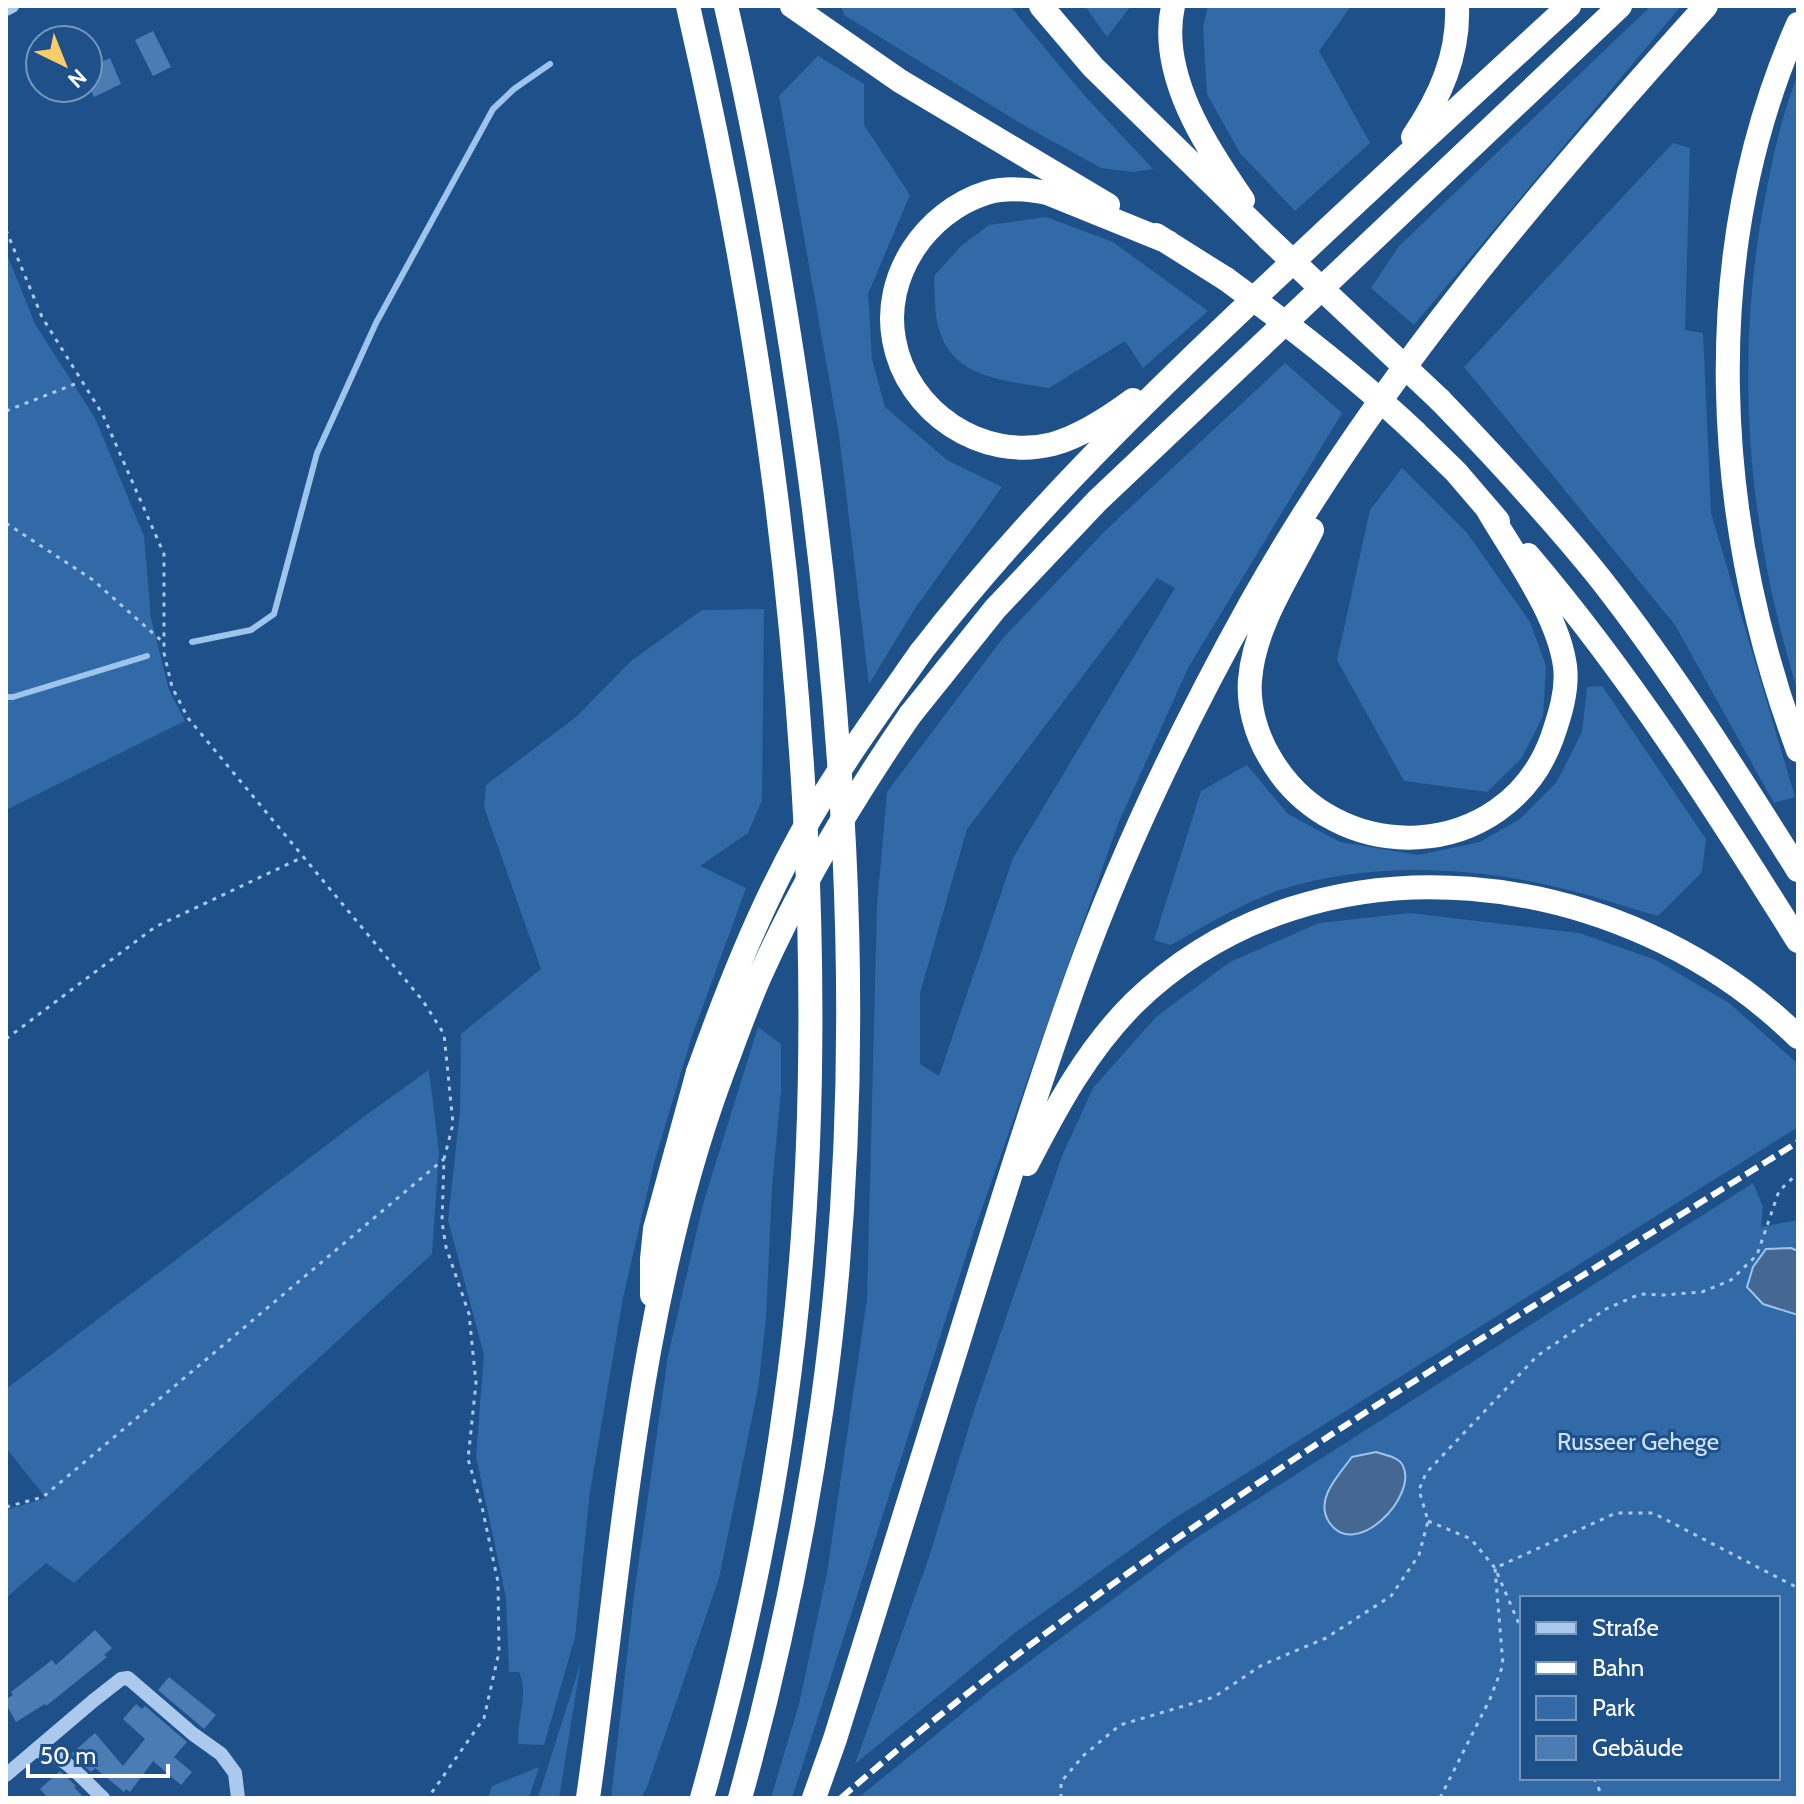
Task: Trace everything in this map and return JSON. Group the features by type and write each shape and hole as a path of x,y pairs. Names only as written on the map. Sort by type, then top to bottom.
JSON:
{"highway":[{"path":"688,6 730,206 775,489 798,690 811,931 808,1150 795,1323 785,1407 749,1611 702,1798"},
{"path":"726,6 743,81 795,364 823,578 838,720 848,998 843,1166 831,1331 822,1405 803,1530 783,1629 740,1798"},
{"path":"792,6 900,81 1226,279 1314,343 1371,390 1415,432 1530,557 1626,680 1691,773 1798,941"},
{"path":"1041,6 1093,67 1440,400 1532,496 1657,655 1723,751 1798,870"},
{"path":"1173,6 1171,36 1174,61 1190,110 1231,183 1269,239"},
{"path":"1384,175 1431,109 1444,80 1456,40 1457,6"},
{"path":"588,1798 623,1510 653,1333 652,1245 709,1076 731,981 801,833 843,765 921,652 1065,484 1201,347 1569,6"},
{"path":"709,1076 813,870 851,804 910,715 995,609 1097,501 1620,6"},
{"path":"814,1798 993,1230 1078,974 1175,748 1253,600 1362,425 1446,310 1579,146 1706,6"},
{"path":"1798,24 1775,79 1741,209 1732,265 1727,388 1738,513 1755,604 1798,750"},
{"path":"1168,242 1047,193 1025,189 987,193 949,211 914,247 895,293 894,339 913,386 939,417 977,439 1002,446 1029,448 1080,434 1122,408 1201,347"},
{"path":"1362,425 1263,624 1249,682 1255,725 1278,772 1302,799 1352,830 1383,837 1415,838 1445,833 1473,823 1510,800 1534,773 1549,748 1564,697 1566,669 1561,645 1555,626 1488,510"},
{"path":"993,1230 1066,1089 1098,1044 1135,1002 1175,970 1230,934 1285,910 1316,901 1371,891 1435,887 1517,894 1577,908 1623,922 1684,951 1738,984 1798,1037"}],"street":[{"path":"6,9 12,6"},
{"path":"6,1775 37,1751 73,1716 113,1685 128,1678 221,1754 235,1773 238,1798"},
{"path":"37,1751 46,1751 61,1759 103,1798"}],"path":[{"path":"6,230 42,317 103,415 164,554 164,643 172,687 188,718 423,1001 444,1034 453,1124 444,1159 442,1222 446,1247 469,1314 476,1383 468,1459 498,1582 499,1652 484,1718 428,1798"},
{"path":"6,411 82,381"},
{"path":"6,523 93,580 164,643"},
{"path":"6,1039 155,927 303,857"},
{"path":"6,1507 43,1497 444,1159"},
{"path":"1061,1798 1061,1782 1083,1756 1120,1725 1214,1697 1262,1665 1326,1638 1391,1596 1419,1555 1428,1521 1419,1490 1426,1473 1537,1356 1606,1309 1640,1294 1702,1292 1731,1280 1757,1255 1779,1191 1798,1173"},
{"path":"1495,1568 1616,1513 1653,1513 1798,1588"},
{"path":"1428,1521 1471,1539 1495,1568 1520,1626"},
{"path":"1440,1798 1490,1699 1503,1665 1495,1568"}],"green space":[{"path":"841,6 1010,6 1084,95 1153,169 1133,172 1101,168 1025,126 844,15"},
{"path":"1085,6 1131,6 1107,37"},
{"path":"1208,6 1351,6 1319,51 1370,143 1295,211 1240,153 1207,94 1203,28"},
{"path":"1651,6 1681,6 1414,325 1371,288 1399,246"},
{"path":"818,56 864,84 864,125 910,195 868,294 872,359 885,407 947,460 1002,487 916,607 869,684 839,435 779,96"},
{"path":"1798,74 1798,692 1767,570 1757,509 1748,385 1755,260 1778,135"},
{"path":"1673,143 1690,148 1685,330 1703,333 1711,513 1795,797 1774,803 1675,625 1464,367"},
{"path":"1046,217 1113,242 1208,311 1143,368 1125,341 1049,388 998,379 967,367 954,357 938,326 934,276 961,246 989,225"},
{"path":"6,252 35,324 95,418 144,536 151,618 169,690 185,721 6,810"},
{"path":"1285,363 1342,413 1188,668 1118,824 974,1231 792,1798 771,1798 799,1704 827,1573 867,1299 877,906 887,792 1003,638 1106,530","holes":["1157,578 1175,588 1013,858 939,1076 920,1064 920,993 967,829"]},
{"path":"1402,468 1467,533 1530,622 1546,666 1543,716 1521,759 1487,792 1404,781 1337,660 1370,510"},
{"path":"764,609 762,800 748,833 700,866 746,888 692,1036 654,1163 623,1298 590,1492 575,1637 544,1745 518,1744 522,1680 519,1672 509,1672 506,1598 476,1456 484,1355 448,1220 460,1111 461,1034 541,969 484,807 486,785 576,717 631,661 702,610"},
{"path":"1602,686 1706,839 1702,872 1658,916 1519,879 1450,871 1381,871 1313,881 1280,890 1238,908 1171,945 1154,940 1201,791 1247,765 1288,814 1340,842 1418,855 1480,842 1520,819 1556,783 1582,732 1587,687"},
{"path":"1410,913 1579,933 1656,960 1729,1003 1798,1064 1798,1127 1172,1520 1016,1632 855,1764 929,1557 975,1407 1062,1156 1093,1088 1156,1017 1230,962 1319,923"},
{"path":"758,1027 781,1044 781,1091 772,1187 766,1319 758,1389 719,1578 647,1787 641,1798 611,1798 634,1595 668,1356 703,1204"},
{"path":"429,1070 439,1152 432,1254 74,1583 46,1563 6,1598 6,1510 46,1498 6,1448 6,1389"},
{"name":"Russeer Gehege","path":"1753,1183 1763,1207 1761,1227 1798,1220 1798,1251 1791,1248 1766,1249 1753,1267 1763,1304 1798,1315 1798,1798 858,1798 996,1686 1193,1540"},
{"path":"581,1662 559,1798 538,1798"},
{"path":"539,1767 529,1798 488,1798 492,1786"}],"shaded area":[{"path":"1791,1248 1798,1251 1798,1315 1763,1304 1747,1287 1753,1267 1766,1249"},
{"path":"1376,1452 1395,1458 1403,1466 1405,1479 1401,1493 1393,1507 1368,1530 1354,1534 1340,1532 1329,1522 1325,1513 1326,1496 1352,1457"}],"building":[{"path":"153,31 171,67 153,76 135,40"},
{"path":"110,58 121,84 104,92 104,61"},
{"path":"95,1630 112,1648 104,1655 107,1657 46,1706 16,1722 6,1704 6,1699 13,1695 11,1692 52,1660 56,1665"},
{"path":"169,1677 216,1715 204,1729 158,1690"},
{"path":"136,1704 142,1709 145,1706 187,1742 174,1757 192,1772 181,1785 153,1761 130,1792 126,1789 124,1792 95,1768 91,1772 71,1754 95,1733 123,1766 145,1739 123,1719"},
{"path":"60,1771 84,1798 48,1798 40,1789"}],"waterway":[{"path":"192,642 251,630 274,614 317,453 376,323 493,109 514,89 550,64"},
{"path":"6,697 147,656"}],"railway":[{"path":"841,1798 953,1705 1186,1532 1428,1372 1798,1142"}]}
